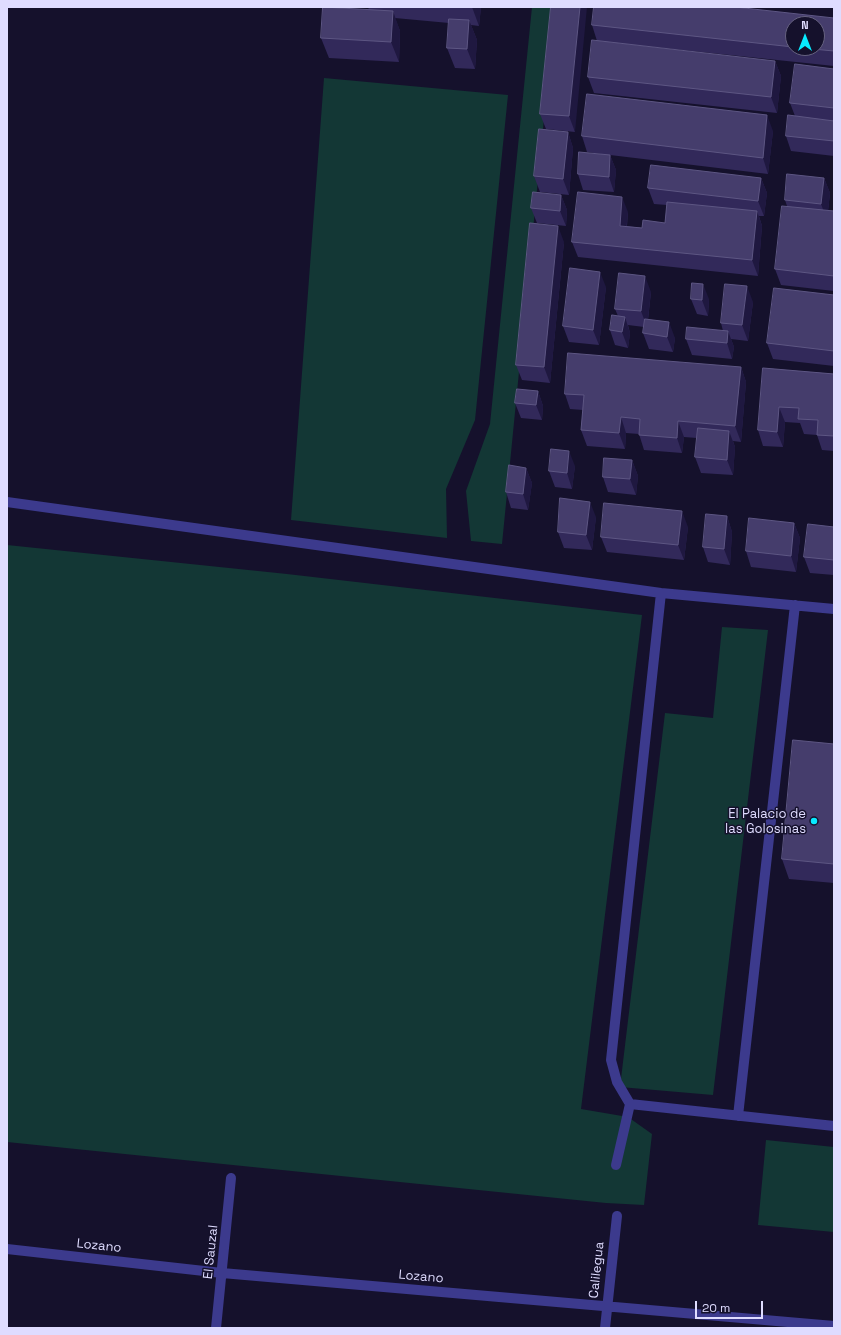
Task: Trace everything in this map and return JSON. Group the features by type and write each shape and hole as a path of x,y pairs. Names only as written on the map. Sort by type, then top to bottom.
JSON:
{"street":[{"path":"7,502 661,593 834,609"},
{"path":"616,1165 630,1104 617,1082 611,1060 661,593"},
{"path":"738,1116 795,605"},
{"path":"630,1104 834,1126"},
{"name":"El Sauzal","path":"216,1328 231,1178"},
{"name":"Calilegua","path":"605,1328 606,1307 617,1216"},
{"name":"Lozano","path":"7,1249 222,1273 834,1326"}],"green space":[{"path":"532,7 555,7 502,544 471,541 466,491 490,424"},
{"path":"324,78 508,95 475,420 446,489 447,538 291,520"},
{"path":"7,545 287,574 642,615 581,1109 628,1117 652,1134 644,1205 606,1203 7,1142"},
{"path":"722,627 768,630 713,1095 620,1087 665,713 713,718"},
{"path":"766,1140 834,1147 834,1232 758,1225"}],"building":[{"path":"323,7 393,11 391,42 321,38"},
{"path":"551,7 580,7 569,116 540,114"},
{"path":"594,7 735,7 816,16 785,16 785,46 592,25"},
{"path":"825,17 834,18 834,51 825,50"},
{"path":"449,19 469,20 467,49 447,48"},
{"path":"592,40 775,61 771,97 588,77"},
{"path":"795,64 834,69 834,108 790,103"},
{"path":"587,94 767,115 763,158 582,136"},
{"path":"788,115 834,121 834,141 786,136"},
{"path":"539,129 568,132 563,179 534,176"},
{"path":"579,152 610,155 609,177 578,174"},
{"path":"651,165 761,178 758,201 648,188"},
{"path":"787,174 824,178 821,204 785,200"},
{"path":"533,192 561,195 560,211 531,208"},
{"path":"578,192 622,197 620,226 642,228 643,220 665,223 667,202 757,211 752,260 572,242"},
{"path":"782,206 834,211 834,276 775,269"},
{"path":"530,223 558,226 544,367 516,365"},
{"path":"570,268 600,272 593,330 563,326"},
{"path":"619,273 645,276 641,311 615,309"},
{"path":"692,283 703,284 702,300 691,299"},
{"path":"725,284 747,286 742,325 721,323"},
{"path":"774,288 834,295 834,351 767,343"},
{"path":"612,315 625,317 622,332 610,330"},
{"path":"645,319 669,322 667,337 643,333"},
{"path":"687,327 728,331 727,343 686,339"},
{"path":"568,353 741,367 735,426 678,421 677,438 639,435 640,419 621,417 619,433 581,430 584,395 565,394"},
{"path":"763,368 834,374 834,436 817,435 818,420 798,419 799,408 779,407 777,432 758,430"},
{"path":"517,389 538,391 536,405 515,403"},
{"path":"698,428 729,431 727,460 695,457"},
{"path":"551,449 569,451 567,473 549,471"},
{"path":"604,458 632,460 630,479 603,477"},
{"path":"509,465 526,468 523,494 506,492"},
{"path":"560,498 590,502 586,535 558,532"},
{"path":"604,503 682,511 678,545 601,537"},
{"path":"706,514 727,516 724,549 703,547"},
{"path":"749,518 794,523 791,556 746,551"},
{"path":"808,524 834,527 834,560 804,557"},
{"name":"El Palacio de las Golosinas","path":"793,740 834,744 834,864 782,859"}],"place":[{"name":"El Palacio de las Golosinas","path":"814,821"}]}
